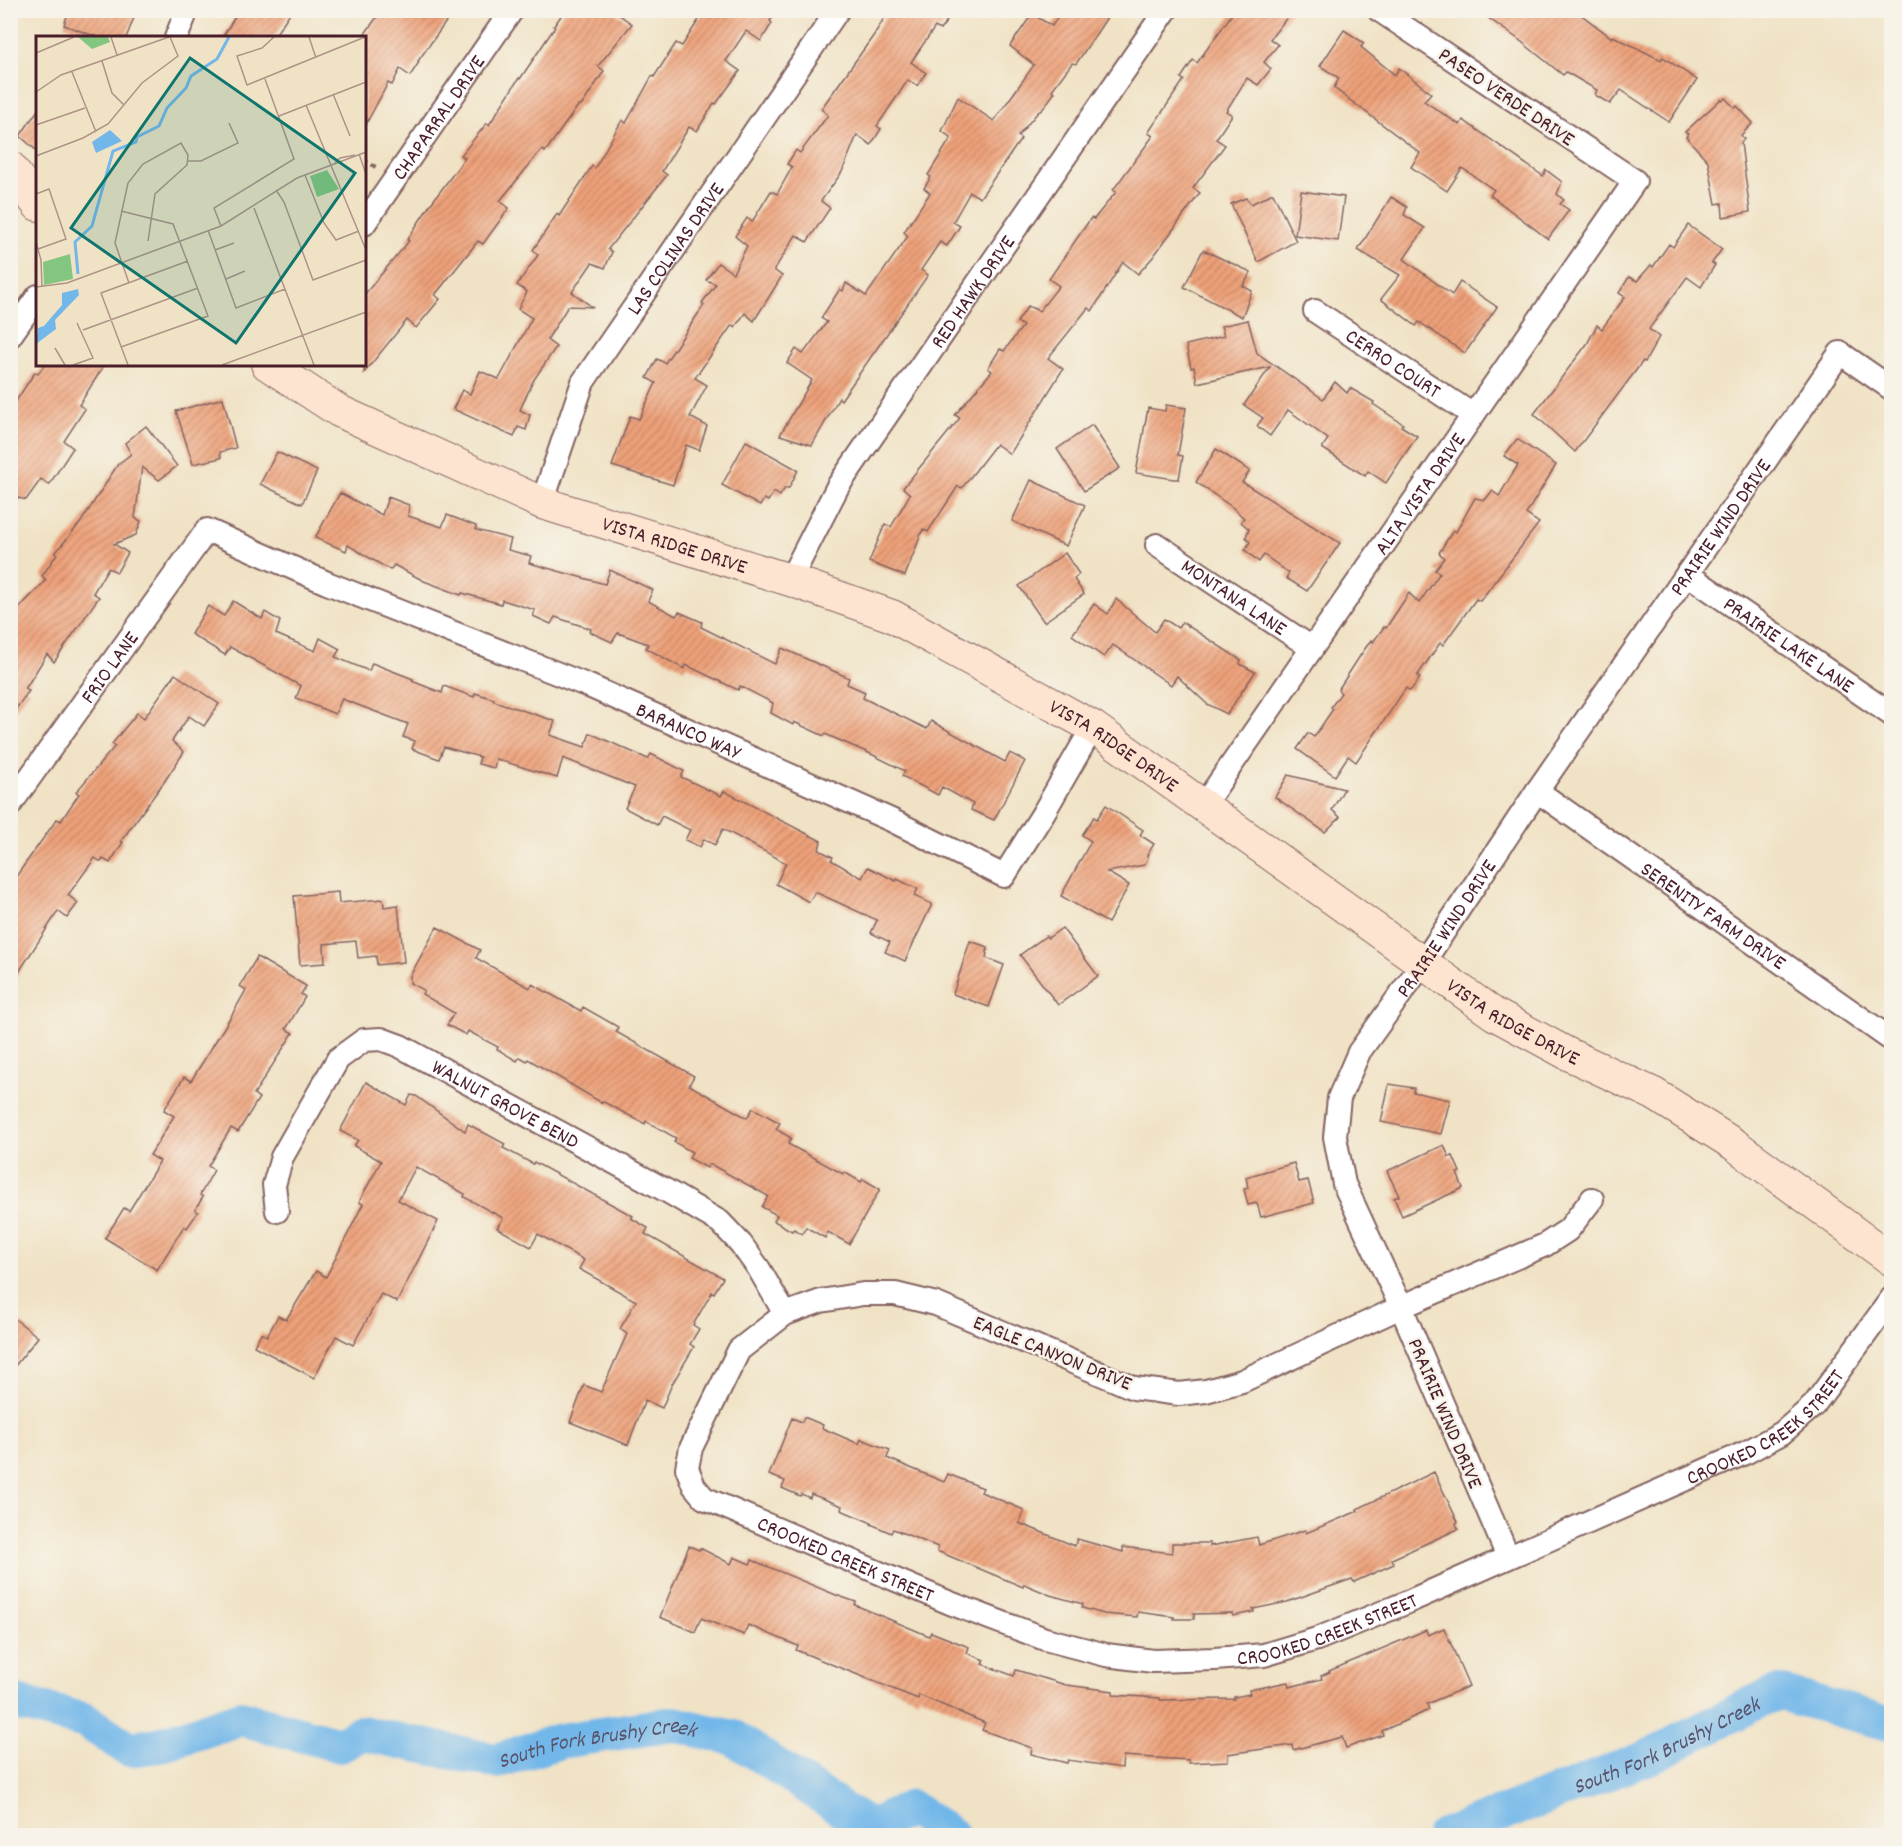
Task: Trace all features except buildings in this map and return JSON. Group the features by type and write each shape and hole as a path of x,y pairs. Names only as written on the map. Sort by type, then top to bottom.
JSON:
{"street":[{"path":"177,36 187,10"},
{"name":"CHAPARRAL DRIVE","path":"366,221 512,10"},
{"name":"LAS COLINAS DRIVE","path":"542,503 583,382 838,10"},
{"name":"RED HAWK DRIVE","path":"790,579 838,486 1166,10"},
{"name":"PASEO VERDE DRIVE","path":"1379,10 1635,181"},
{"path":"10,167 36,202"},
{"name":"ALTA VISTA DRIVE","path":"1203,806 1635,181"},
{"path":"10,202 36,205"},
{"path":"10,336 36,299"},
{"name":"CERRO COURT","path":"1315,310 1473,415"},
{"name":"PRAIRIE WIND DRIVE","path":"1508,1557 1401,1307 1344,1184 1335,1137 1339,1098 1359,1052 1424,963 1537,791 1840,353 1892,389"},
{"name":"VISTA RIDGE DRIVE","path":"270,366 339,411 542,503 790,579 892,616 1093,727 1494,1014 1568,1054 1654,1094 1735,1145 1892,1260"},
{"name":"BARANCO WAY","path":"207,530 327,583 589,686 891,820 1004,876 1093,727"},
{"name":"FRIO LANE","path":"10,805 207,530"},
{"name":"MONTANA LANE","path":"1157,544 1312,648"},
{"name":"PRAIRIE LAKE LANE","path":"1687,574 1892,715"},
{"name":"SERENITY FARM DRIVE","path":"1537,791 1892,1040"},
{"name":"WALNUT GROVE BEND","path":"277,1210 274,1185 282,1157 338,1059 364,1040 381,1039 410,1051 720,1222 741,1244 759,1269 785,1314"},
{"name":"EAGLE CANYON DRIVE","path":"694,1486 687,1468 691,1448 739,1350 785,1314 821,1301 863,1293 895,1294 936,1304 1134,1388 1179,1394 1206,1391 1242,1381 1401,1307 1545,1245 1568,1230 1592,1199"},
{"name":"CROOKED CREEK STREET","path":"694,1486 704,1498 950,1603 1045,1639 1106,1655 1154,1661 1264,1655 1317,1639 1403,1604 1747,1452 1782,1433 1814,1405 1892,1298"}],"waterway":[{"name":"South Fork Brushy Creek","path":"1444,1836 1647,1758 1756,1702 1780,1693 1892,1724"},
{"name":"South Fork Brushy Creek","path":"10,1701 86,1721 129,1749 159,1745 241,1718 340,1745 361,1733 496,1761 560,1741 674,1724 734,1738 870,1828 911,1808 952,1836"}]}
